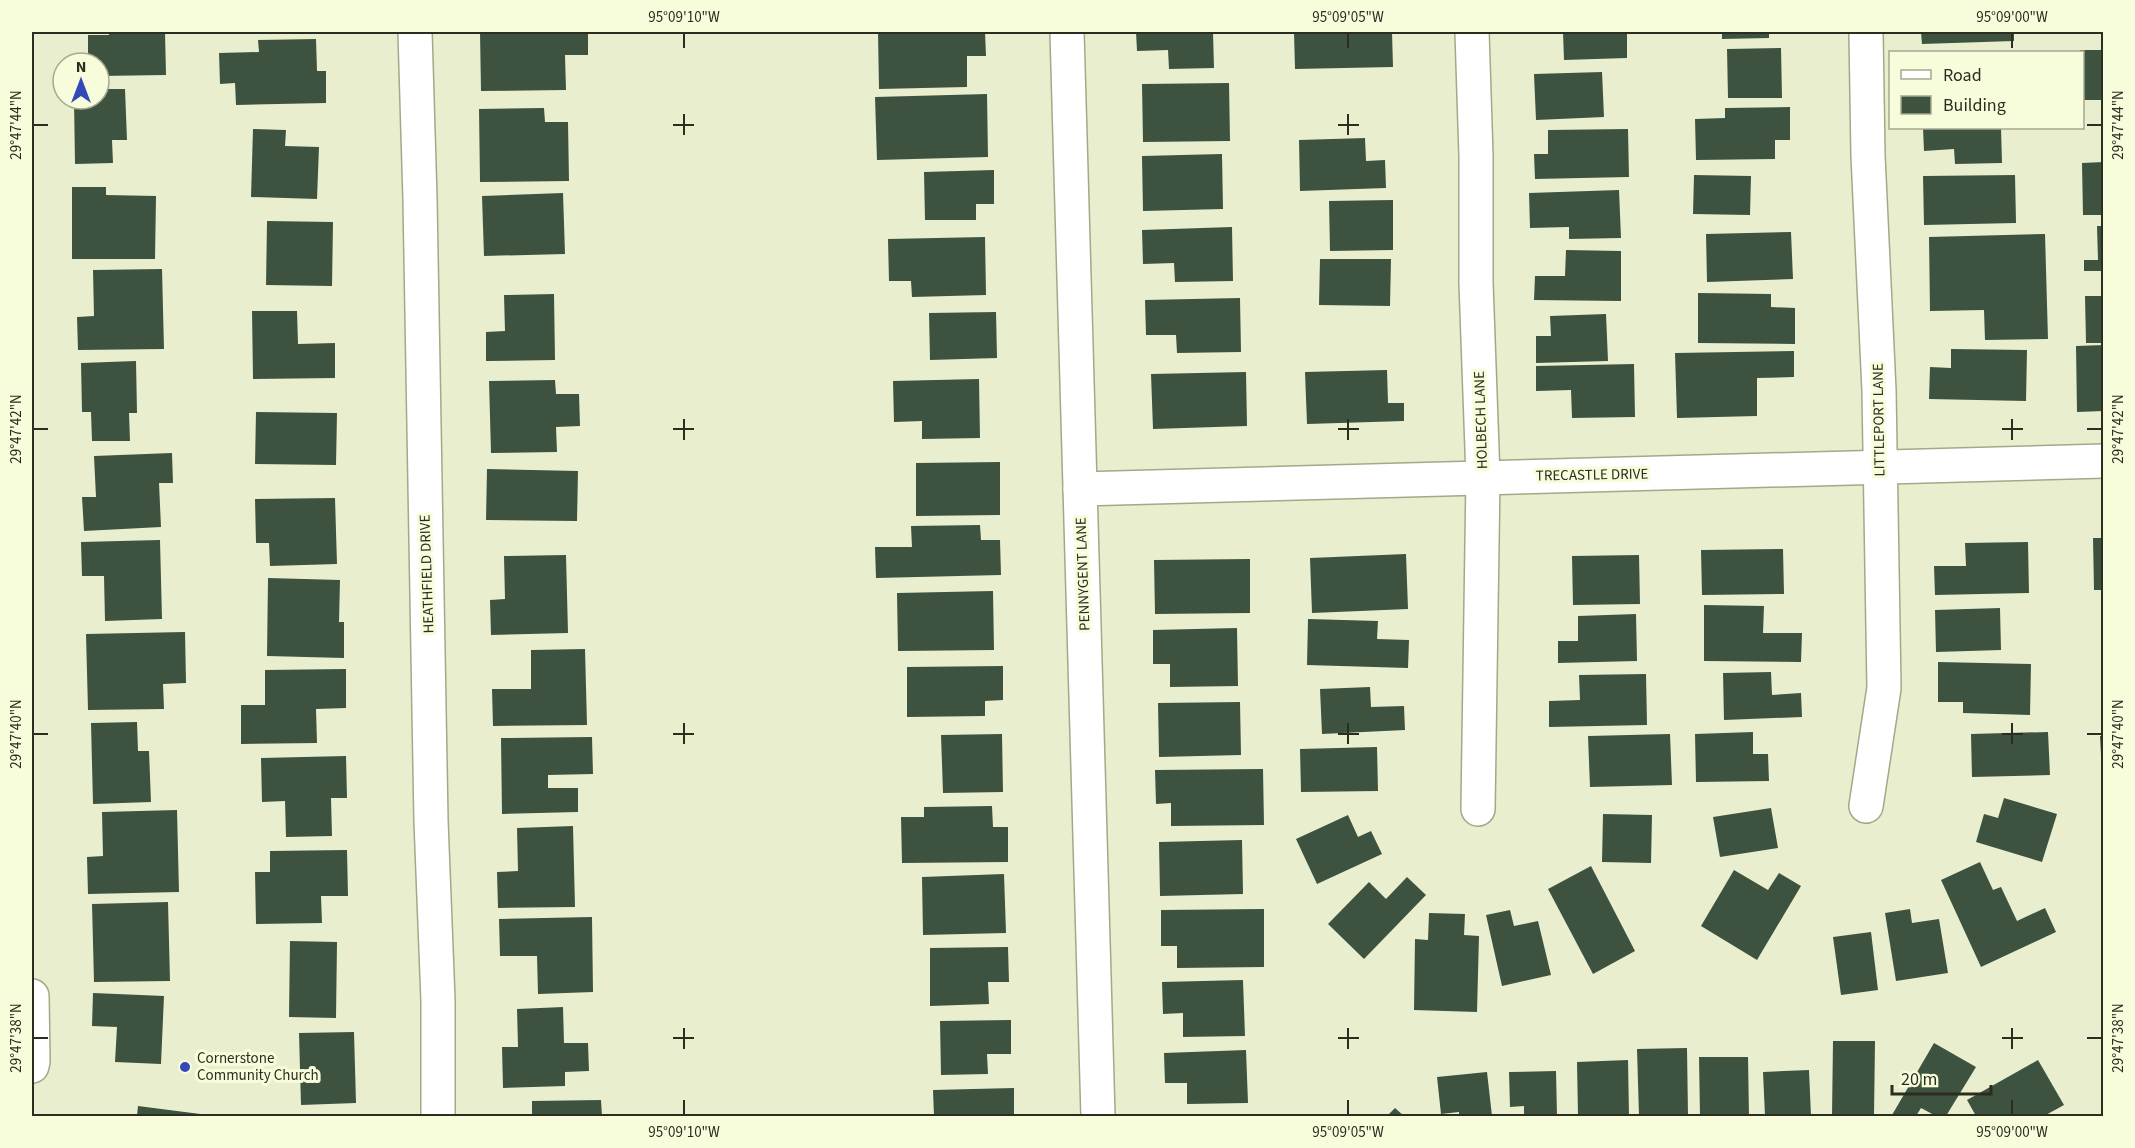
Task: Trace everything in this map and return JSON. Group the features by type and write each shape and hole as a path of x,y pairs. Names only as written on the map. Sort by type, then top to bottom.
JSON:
{"street":[{"name":"HEATHFIELD DRIVE","path":"415,32 431,821 438,1000 438,1116"},
{"name":"PENNYGENT LANE","path":"1067,32 1098,1116"},
{"name":"HOLBECH LANE","path":"1472,32 1476,145 1476,283 1483,477 1478,809"},
{"name":"LITTLEPORT LANE","path":"1866,32 1868,156 1878,379 1884,688 1866,806"},
{"name":"TRECASTLE DRIVE","path":"1080,489 2103,461"},
{"path":"32,996 32,1066"}],"building":[{"path":"109,32 165,32 166,75 111,76 111,51 88,51 88,35 109,35"},
{"path":"480,32 588,32 588,55 565,55 566,90 481,91"},
{"path":"878,32 985,32 986,56 967,56 967,87 879,89"},
{"path":"1136,32 1213,32 1214,68 1169,69 1168,50 1137,51"},
{"path":"1294,32 1392,32 1393,67 1295,69"},
{"path":"1563,32 1627,32 1627,58 1564,60"},
{"path":"1722,32 1769,32 1769,38 1722,39"},
{"path":"1921,32 2014,32 2014,41 1922,44"},
{"path":"316,39 317,71 326,71 326,103 236,105 235,83 220,84 219,53 259,52 258,40"},
{"path":"1781,48 1782,98 1728,98 1727,49"},
{"path":"2104,50 2104,100 2084,100 2084,51 2080,51"},
{"path":"1602,72 1604,117 1536,120 1534,74"},
{"path":"1229,83 1230,141 1143,142 1142,84"},
{"path":"111,89 125,89 127,140 112,140 113,163 75,164 74,111 111,111"},
{"path":"987,94 988,157 877,160 875,97"},
{"path":"1790,107 1790,140 1775,140 1775,159 1696,160 1695,119 1725,118 1725,108"},
{"path":"544,108 545,122 568,122 569,181 480,182 479,109"},
{"path":"253,129 286,130 285,146 319,147 317,199 251,197"},
{"path":"1628,129 1629,177 1535,179 1534,154 1548,154 1548,130"},
{"path":"1923,129 2001,129 2002,163 1955,164 1954,149 1924,151"},
{"path":"1365,138 1366,161 1385,160 1386,188 1300,191 1299,140"},
{"path":"1222,154 1223,209 1143,211 1142,156"},
{"path":"2104,162 2104,215 2083,215 2082,163"},
{"path":"994,170 994,204 976,204 976,220 925,220 924,172"},
{"path":"1694,175 1751,176 1750,215 1693,214"},
{"path":"2015,175 2016,223 1924,225 1923,176"},
{"path":"72,187 106,187 106,195 156,196 155,259 72,259"},
{"path":"1619,190 1621,238 1569,239 1569,227 1530,228 1529,193"},
{"path":"563,193 565,254 484,256 482,196"},
{"path":"1393,200 1393,250 1330,251 1329,201"},
{"path":"267,221 333,222 332,286 266,285"},
{"path":"2097,226 2104,226 2104,271 2084,271 2084,260 2098,260"},
{"path":"1232,227 1233,281 1175,282 1174,263 1143,264 1142,230"},
{"path":"1791,232 1793,279 1707,282 1706,234"},
{"path":"2045,234 2048,339 1985,340 1984,310 1930,311 1929,237"},
{"path":"985,237 986,295 912,297 911,281 889,281 888,239"},
{"path":"1566,250 1621,251 1621,301 1534,300 1535,276 1565,276"},
{"path":"1320,259 1391,259 1390,306 1319,305"},
{"path":"162,269 164,349 78,350 77,317 94,316 93,270"},
{"path":"1698,293 1771,294 1771,307 1795,308 1795,344 1698,343"},
{"path":"554,294 555,360 486,361 486,332 505,331 504,295"},
{"path":"2085,296 2104,296 2104,343 2086,343"},
{"path":"1240,298 1241,352 1177,353 1176,335 1146,335 1145,300"},
{"path":"252,311 297,311 298,344 335,343 335,378 253,379"},
{"path":"996,312 997,358 930,360 929,313"},
{"path":"1606,314 1608,361 1536,363 1536,336 1551,336 1550,316"},
{"path":"2104,345 2104,411 2077,412 2076,346"},
{"path":"1951,349 2027,350 2026,401 1929,399 1930,367 1951,368"},
{"path":"1794,351 1794,377 1757,378 1757,416 1677,418 1675,353"},
{"path":"136,361 137,413 129,413 130,441 92,441 91,412 82,412 81,363"},
{"path":"1634,364 1635,417 1572,418 1571,390 1536,391 1536,366"},
{"path":"1387,370 1388,403 1404,403 1404,421 1307,424 1305,372"},
{"path":"1246,372 1247,426 1153,429 1151,374"},
{"path":"979,379 980,438 922,439 922,421 894,422 893,381"},
{"path":"555,380 556,394 579,394 580,426 556,427 557,452 491,453 489,381"},
{"path":"256,412 337,413 336,465 255,464"},
{"path":"172,453 173,483 159,483 161,527 84,531 82,497 96,497 94,456"},
{"path":"1000,462 1000,515 916,516 916,463"},
{"path":"487,469 578,471 577,521 486,520"},
{"path":"335,498 337,564 270,566 269,543 256,543 255,499"},
{"path":"980,525 981,540 1000,540 1001,575 876,578 875,547 912,547 911,526"},
{"path":"2093,538 2104,538 2104,590 2094,590"},
{"path":"160,540 162,619 105,621 104,576 82,576 81,542"},
{"path":"2028,542 2029,593 1935,595 1934,566 1966,566 1965,543"},
{"path":"1783,549 1784,594 1702,595 1701,550"},
{"path":"1406,554 1408,609 1312,613 1310,558"},
{"path":"566,555 568,633 491,635 490,600 505,599 504,556"},
{"path":"1639,555 1640,604 1573,605 1572,556"},
{"path":"1250,559 1250,613 1155,614 1154,560"},
{"path":"268,578 340,580 339,622 344,622 344,658 267,656"},
{"path":"993,591 994,650 898,651 897,593"},
{"path":"1704,605 1764,606 1763,633 1802,633 1801,662 1704,661"},
{"path":"2000,608 2001,650 1936,652 1935,610"},
{"path":"1636,614 1637,661 1558,663 1558,641 1578,641 1578,616"},
{"path":"1308,619 1378,621 1377,639 1409,640 1408,668 1307,665"},
{"path":"1237,628 1238,686 1170,687 1170,664 1153,664 1153,630"},
{"path":"185,632 186,683 163,684 164,709 88,710 86,634"},
{"path":"585,649 587,725 493,726 492,689 531,689 531,650"},
{"path":"1938,662 2031,664 2030,715 1963,713 1963,702 1938,702"},
{"path":"1003,666 1003,700 985,701 985,716 907,717 907,667"},
{"path":"346,669 346,708 316,709 317,743 241,744 241,705 265,705 265,670"},
{"path":"1771,672 1772,695 1801,693 1802,717 1724,720 1723,673"},
{"path":"1646,674 1647,725 1549,727 1549,701 1580,700 1579,675"},
{"path":"1370,687 1371,707 1404,706 1405,730 1322,734 1320,689"},
{"path":"1240,702 1241,755 1159,757 1158,703"},
{"path":"137,722 138,751 149,751 151,802 93,804 91,723"},
{"path":"1753,732 1753,754 1768,754 1769,781 1696,782 1695,734"},
{"path":"2048,732 2050,775 1972,777 1971,734"},
{"path":"1002,734 1003,792 943,793 941,735"},
{"path":"1670,734 1672,785 1590,787 1588,736"},
{"path":"2100,736 2104,736 2104,773 2102,773"},
{"path":"592,737 593,774 548,775 548,788 578,788 578,812 502,814 501,738"},
{"path":"1377,747 1378,791 1301,792 1300,749"},
{"path":"346,756 347,798 331,798 332,836 286,837 285,801 262,802 261,758"},
{"path":"1263,769 1264,825 1171,826 1171,803 1156,804 1155,770"},
{"path":"2004,798 2057,814 2042,862 1976,842 1984,814 1998,818"},
{"path":"992,806 993,827 1008,827 1008,862 902,863 901,817 924,817 924,807"},
{"path":"1771,808 1778,848 1720,857 1713,817"},
{"path":"177,810 179,892 88,894 87,857 103,856 102,812"},
{"path":"1603,814 1652,815 1651,863 1602,862"},
{"path":"1348,815 1358,837 1371,831 1382,854 1317,884 1296,839"},
{"path":"573,826 575,907 498,908 497,872 518,871 517,828"},
{"path":"1242,840 1243,894 1160,896 1159,842"},
{"path":"347,850 348,896 321,896 322,923 256,924 255,872 270,872 270,851"},
{"path":"1980,862 1993,890 2001,887 2017,921 2045,908 2056,932 1981,967 1941,880"},
{"path":"1591,866 1635,951 1593,974 1548,889"},
{"path":"1734,870 1768,890 1779,873 1801,886 1757,960 1701,926"},
{"path":"1004,874 1006,933 923,935 922,877"},
{"path":"1407,877 1426,895 1364,959 1328,924 1369,882 1386,899"},
{"path":"168,902 170,981 94,982 92,904"},
{"path":"1264,909 1264,967 1177,968 1177,946 1161,946 1161,910"},
{"path":"1910,909 1912,923 1939,919 1948,973 1896,981 1885,913"},
{"path":"1510,910 1514,926 1538,921 1551,975 1502,986 1486,915"},
{"path":"1429,913 1465,914 1464,935 1479,936 1477,1012 1414,1010 1415,939 1428,940"},
{"path":"592,917 593,992 538,994 537,956 500,956 499,919"},
{"path":"1871,932 1878,990 1841,995 1833,937"},
{"path":"290,941 337,942 336,1018 289,1017"},
{"path":"1008,947 1009,982 988,982 989,1004 930,1006 930,948"},
{"path":"1243,980 1245,1036 1183,1037 1183,1013 1163,1014 1162,982"},
{"path":"93,993 164,996 161,1064 115,1062 117,1027 92,1026"},
{"path":"563,1007 564,1043 588,1043 589,1071 565,1072 565,1086 503,1088 502,1047 518,1047 517,1009"},
{"path":"1011,1020 1011,1054 987,1054 988,1074 941,1075 940,1021"},
{"path":"354,1032 356,1103 301,1105 299,1033"},
{"path":"1833,1041 1875,1041 1874,1116 1832,1116"},
{"path":"1934,1043 1976,1067 1946,1116 1936,1116 1921,1108 1916,1116 1892,1115"},
{"path":"1687,1048 1688,1116 1639,1116 1637,1049"},
{"path":"1246,1050 1248,1103 1187,1104 1187,1083 1165,1083 1164,1053"},
{"path":"1699,1057 1748,1057 1749,1116 1700,1116"},
{"path":"1628,1060 1629,1116 1578,1116 1577,1062"},
{"path":"2038,1060 2064,1105 2044,1116 1976,1116 1967,1100"},
{"path":"1809,1070 1811,1116 1765,1116 1763,1072"},
{"path":"1556,1071 1557,1116 1524,1116 1524,1106 1510,1107 1509,1072"},
{"path":"1487,1072 1492,1116 1459,1116 1459,1112 1441,1114 1437,1077"},
{"path":"1014,1088 1014,1116 934,1116 933,1090"},
{"path":"601,1100 602,1116 532,1116 532,1101"},
{"path":"138,1106 208,1115 208,1116 137,1116"},
{"path":"1395,1108 1404,1116 1387,1116"}],"place":[{"name":"Cornerstone Community Church","path":"185,1067"}]}
